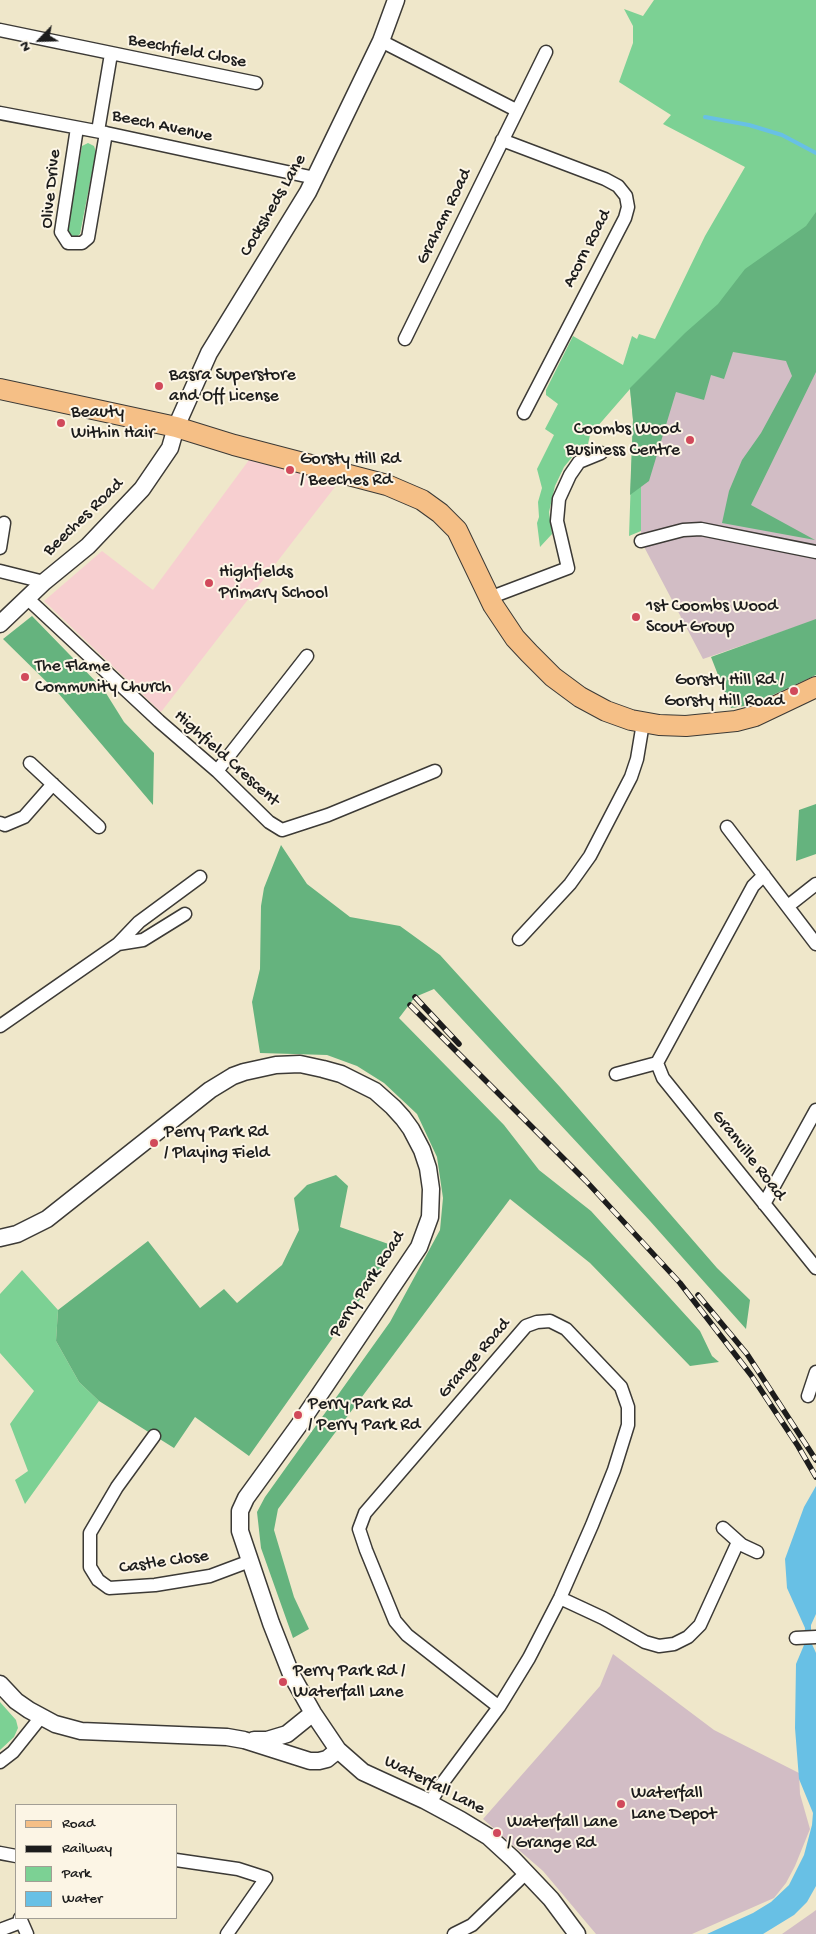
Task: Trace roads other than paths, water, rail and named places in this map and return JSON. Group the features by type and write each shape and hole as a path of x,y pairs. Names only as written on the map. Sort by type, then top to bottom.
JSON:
{"main road":[{"path":"0,389 176,427 234,445 387,485 422,500 440,513 456,530 489,598 515,638 552,677 580,697 606,711 643,723 686,726 736,721 755,716 816,687"}],"street":[{"name":"Cocksheds Lane","path":"176,427 209,354 315,178 381,41 396,0"},
{"name":"Beechfield Close","path":"0,30 256,84"},
{"path":"381,41 516,110"},
{"name":"Graham Road","path":"405,339 546,52"},
{"name":"Beechfield Close","path":"102,132 111,54"},
{"name":"Beech Avenue","path":"0,113 102,132 315,178"},
{"name":"Olive Drive","path":"77,128 61,232 68,243 82,242 88,238 102,132"},
{"name":"Acorn Road","path":"502,140 605,179 618,186 626,196 628,207 625,218 524,413"},
{"name":"Beeches Road","path":"0,624 44,582 88,546 142,489 170,448 176,427"},
{"path":"489,598 568,568 557,521 559,499 570,475 579,462 601,453"},
{"path":"0,548 4,523"},
{"path":"641,541 683,530 702,529 816,552"},
{"path":"0,571 44,582"},
{"name":"Highfield Crescent","path":"28,599 159,721 217,771 269,822 282,830 328,815 436,771"},
{"path":"217,771 307,656"},
{"path":"519,939 570,884 590,856 631,777 637,759 643,723"},
{"path":"30,762 99,827"},
{"path":"0,823 5,825 24,817 53,784"},
{"path":"727,827 816,944"},
{"path":"616,1074 657,1063 752,886 764,875"},
{"path":"0,1026 118,944 140,922 200,878"},
{"path":"788,906 816,884"},
{"path":"118,944 143,940 185,914"},
{"name":"Granville Road","path":"657,1063 663,1078 816,1268"},
{"name":"Perry Park Road","path":"0,1238 17,1234 47,1219 204,1094 244,1072 276,1065 300,1064 341,1074 375,1091 393,1107 411,1129 422,1150 428,1168 431,1189 430,1217 419,1247 309,1410 246,1498 240,1511 240,1531 291,1674 313,1714 338,1750"},
{"path":"764,1204 816,1110"},
{"name":"Grange Road","path":"429,1804 499,1707 529,1658 560,1598 592,1525 614,1470 628,1425 628,1407 621,1387 566,1329 550,1322 537,1322 526,1326 364,1513 359,1529 395,1621 407,1635 499,1707"},
{"path":"808,1396 816,1372"},
{"name":"Castle Close","path":"154,1436 116,1487 90,1533 90,1567 98,1580 108,1588 154,1585 210,1576 250,1561"},
{"path":"723,1528 738,1542 757,1552"},
{"path":"560,1598 603,1618 645,1642 659,1646 674,1644 688,1637 700,1625 738,1542"},
{"path":"796,1638 816,1637"},
{"path":"0,1684 16,1701 41,1717 55,1724 81,1731 227,1737 244,1740 310,1761 319,1762 327,1759 338,1750"},
{"path":"244,1740 268,1740 287,1734 313,1714"},
{"path":"0,1762 13,1752 41,1717"},
{"name":"Waterfall Lane","path":"338,1750 363,1772 461,1820 489,1838 551,1900 577,1934"},
{"path":"0,1854 15,1856"},
{"path":"178,1860 238,1869 266,1878 228,1934"},
{"path":"454,1934 472,1925 526,1873"},
{"path":"0,1930 21,1920 27,1934"}],"water":[{"path":"816,1486 816,1614 811,1625 811,1642 816,1653 816,1886 807,1902 794,1915 763,1934 707,1934 753,1913 771,1902 789,1885 804,1855 812,1825 813,1813 799,1779 795,1728 796,1664 804,1645 805,1628 787,1588 785,1559 804,1507"}],"waterway":[{"path":"705,117 749,125 782,135 816,153"}],"railway":[{"path":"415,997 459,1044"},
{"path":"410,1005 586,1181 680,1283 751,1375 816,1477"},
{"path":"698,1295 747,1354 816,1460"}],"place":[{"name":"Basra Superstore and Off License","path":"159,386"},
{"name":"Beauty Within Hair","path":"61,423"},
{"name":"Coombs Wood Business Centre","path":"690,440"},
{"name":"Gorsty Hill Rd / Beeches Rd","path":"290,470"},
{"name":"Highfields Primary School","path":"209,583"},
{"name":"1st Coombs Wood Scout Group","path":"636,617"},
{"name":"The Flame Community Church","path":"25,677"},
{"name":"Gorsty Hill Rd / Gorsty Hill Road","path":"794,691"},
{"name":"Perry Park Rd / Playing Field","path":"154,1143"},
{"name":"Perry Park Rd / Perry Park Rd","path":"298,1415"},
{"name":"Perry Park Rd / Waterfall Lane","path":"283,1682"},
{"name":"Waterfall Lane Depot","path":"621,1804"},
{"name":"Waterfall Lane / Grange Rd","path":"497,1833"}]}
